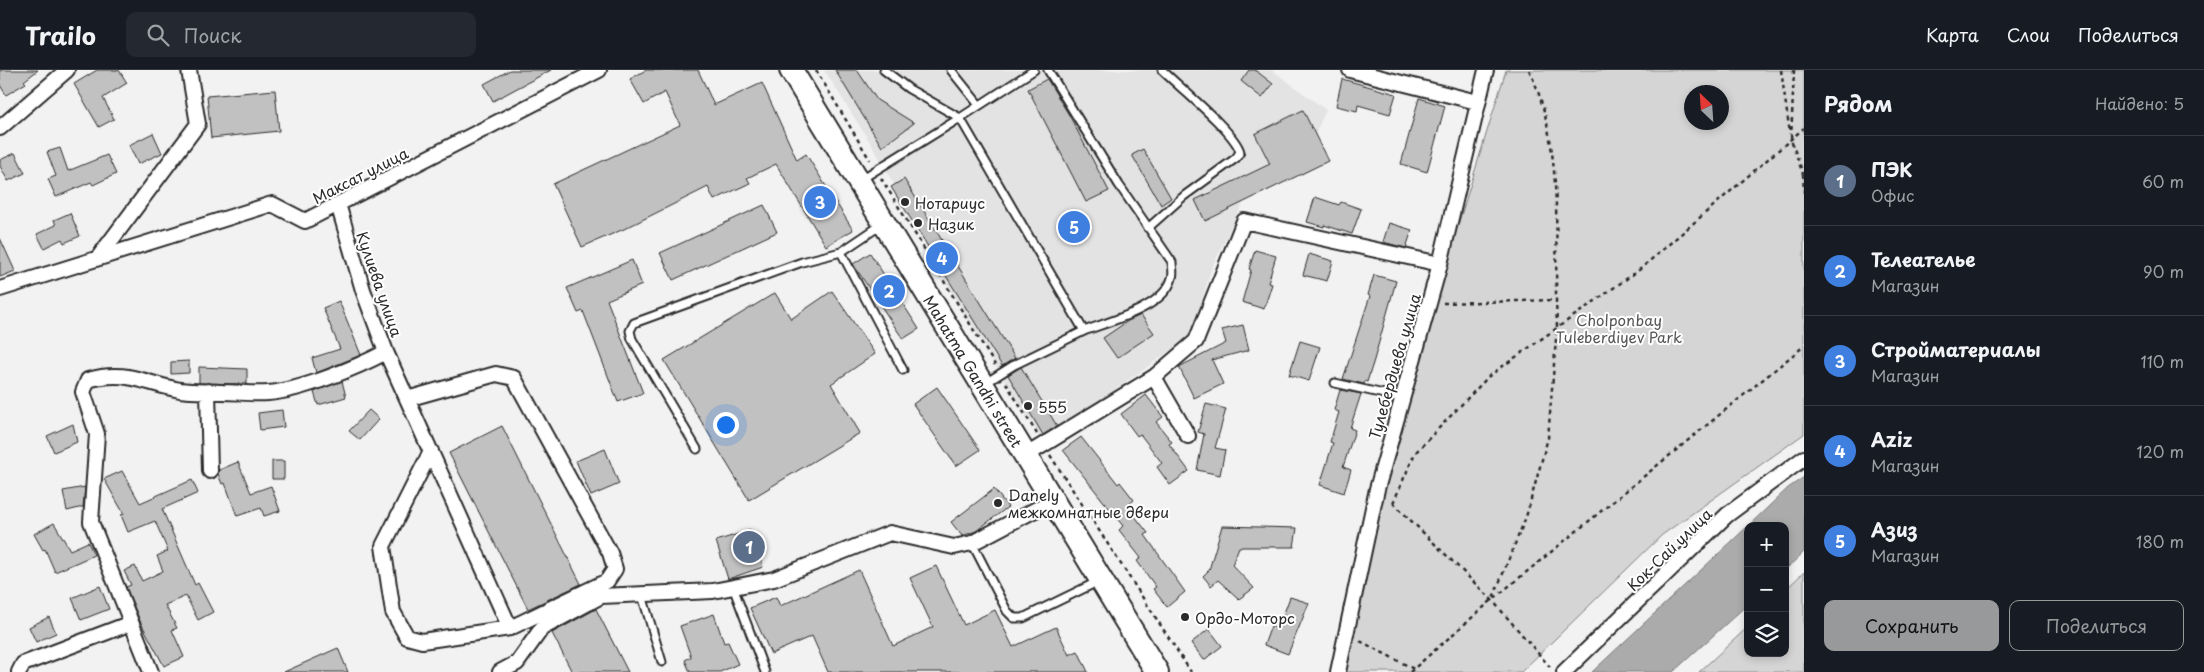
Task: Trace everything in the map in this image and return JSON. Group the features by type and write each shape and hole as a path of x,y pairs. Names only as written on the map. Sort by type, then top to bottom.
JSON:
{"main road":[{"name":"Mahatma Gandhi street","path":"790,70 1157,672"}],"street":[{"path":"0,128 67,70"},
{"path":"98,258 198,124 189,70"},
{"name":"Максат улица","path":"0,289 272,204 306,221 599,70"},
{"path":"1350,70 1478,102"},
{"name":"Тулебердиева улица","path":"1338,672 1376,489 1440,264 1486,70"},
{"name":"Кулиева улица","path":"151,672 91,522 98,434 83,392 88,380 104,375 120,374 182,390 269,393 291,389 367,362 386,352 363,290 338,204"},
{"path":"1025,456 1154,377 1196,341 1244,221 1440,264"},
{"path":"386,352 510,628"},
{"path":"407,398 496,374 514,378 610,553 615,569 607,581 510,628 422,641 407,637 393,612 383,546 430,451"},
{"path":"1154,377 1188,436"},
{"path":"208,391 210,471"},
{"name":"Кок-Сай улица","path":"1564,672 1727,516 1804,458"},
{"path":"500,672 516,664 542,628 601,596 713,590 774,579 890,533 954,546 972,544 1052,501"},
{"path":"18,672 23,664 131,623"}],"lane":[{"path":"884,70 909,89 960,118 1084,331"},
{"path":"951,70 979,105"},
{"path":"858,182 1034,70"},
{"path":"982,386 1014,365 1084,331 1146,307 1164,293 1173,277 1172,262 1119,186 1048,70"},
{"path":"1148,228 1184,196 1228,164 1240,152 1221,126 1162,70"},
{"path":"697,449 632,339 630,331 634,322 802,262 841,252 884,224"},
{"path":"841,252 903,370"},
{"path":"1335,383 1402,398"},
{"path":"972,544 1007,611 1014,618 1023,618 1100,580"},
{"path":"733,587 765,672"},
{"path":"642,595 662,662"}],"path":[{"path":"1492,600 1526,517 1548,438 1557,327 1556,206 1552,162 1547,121 1541,98 1529,70"},
{"path":"1781,70 1790,140 1803,174 1804,192"},
{"path":"1790,140 1794,70"},
{"path":"1393,503 1415,453 1489,376 1640,270 1804,128"},
{"path":"1429,304 1556,300"},
{"path":"1410,672 1492,600 1804,346"},
{"path":"1376,489 1393,503 1492,600 1554,672"},
{"path":"1346,633 1414,669"}],"shaded area":[{"path":"824,70 1272,70 1326,110 1304,158 1251,187 1212,267 1191,336 1042,441 956,301 878,155"},
{"path":"1804,477 1804,552 1789,566 1789,522 1752,522 1788,488"},
{"path":"1744,530 1744,608 1673,672 1592,672"}],"green space":[{"name":"Cholponbay Tuleberdiyev Park","path":"1506,70 1804,70 1804,434 1662,535 1521,672 1343,672 1376,513 1442,277"},
{"path":"1804,572 1804,672 1699,672 1744,631 1744,657 1789,657 1789,586"}],"building":[{"path":"0,70 38,70 24,81 26,83 6,95 0,85"},
{"path":"97,70 119,70 127,83 103,98 114,119 99,127 74,84"},
{"path":"510,70 551,70 493,101 484,84"},
{"path":"646,70 698,70 714,105 762,83 797,160 806,154 853,230 826,246 776,164 747,178 750,183 714,200 708,187 624,229 582,247 553,184 680,125 665,92 644,104 630,79"},
{"path":"835,70 857,70 877,100 914,123 882,147"},
{"path":"1249,70 1255,70 1273,84 1262,98 1241,81"},
{"path":"1047,79 1069,115 1109,191 1086,202 1028,89"},
{"path":"1342,79 1396,94 1390,114 1358,105 1357,111 1336,106"},
{"path":"275,90 279,131 211,138 207,96"},
{"path":"1419,98 1445,106 1427,172 1401,164"},
{"path":"1303,110 1328,161 1205,221 1195,200 1270,164 1255,134"},
{"path":"153,133 162,153 138,164 129,145"},
{"path":"60,148 68,171 107,155 116,174 93,185 91,182 56,197 48,179 56,176 47,152"},
{"path":"1143,149 1171,198 1161,205 1132,155"},
{"path":"15,153 25,173 8,181 0,166 0,160"},
{"path":"904,179 1015,358 1002,366 891,187"},
{"path":"1315,197 1339,205 1341,202 1361,209 1352,234 1307,222"},
{"path":"764,205 777,232 673,280 660,253"},
{"path":"70,213 80,236 64,243 62,239 44,248 37,234 56,225 54,220"},
{"path":"1389,223 1412,230 1406,248 1383,242"},
{"path":"0,238 15,271 0,277"},
{"path":"1255,250 1276,256 1268,283 1272,284 1264,309 1242,302"},
{"path":"870,253 919,329 903,339 853,264"},
{"path":"1309,254 1333,261 1327,281 1303,275"},
{"path":"632,260 642,285 607,300 643,393 618,402 583,311 578,313 567,288"},
{"path":"1374,275 1396,281 1374,360 1367,382 1365,381 1364,384 1343,379 1370,296 1368,295"},
{"path":"832,291 875,354 831,384 860,433 749,500 664,360 775,293 791,319"},
{"path":"339,301 361,355 316,373 312,358 340,349 323,308"},
{"path":"1141,315 1154,333 1117,358 1103,338 1128,321"},
{"path":"1243,325 1249,350 1212,360 1223,384 1194,398 1179,367 1226,343 1222,330"},
{"path":"1300,341 1320,347 1309,381 1289,375"},
{"path":"189,361 189,373 171,374 171,362"},
{"path":"199,367 247,369 247,384 199,383"},
{"path":"1021,367 1057,426 1043,435 1008,375"},
{"path":"342,381 346,397 318,405 314,392"},
{"path":"937,387 980,450 956,466 913,404"},
{"path":"1340,390 1361,394 1350,428 1355,430 1343,467 1351,470 1344,493 1320,485 1333,443 1330,442 1339,412 1334,410"},
{"path":"1146,395 1163,417 1156,422 1172,442 1169,444 1189,471 1170,485 1157,467 1162,463 1140,434 1137,436 1121,414"},
{"path":"1206,404 1226,409 1215,448 1225,450 1220,475 1197,470 1204,434 1198,432"},
{"path":"282,410 284,427 260,430 258,413"},
{"path":"369,410 379,419 360,440 349,431"},
{"path":"73,424 77,442 54,452 47,436"},
{"path":"502,426 581,584 528,609 449,453"},
{"path":"1081,437 1118,484 1120,482 1134,500 1127,506 1148,533 1145,535 1185,592 1167,607 1153,589 1156,587 1137,561 1141,558 1119,530 1123,526 1063,450"},
{"path":"605,449 619,484 591,496 576,461"},
{"path":"272,461 284,461 284,479 272,479"},
{"path":"238,462 251,493 271,486 280,511 264,516 261,508 237,516 225,483 222,484 218,474 219,470"},
{"path":"122,471 140,503 192,480 198,493 162,509 195,585 198,583 213,612 198,620 186,596 165,605 177,628 172,630 184,657 164,666 140,621 126,587 131,585 124,571 135,566 142,581 163,571 157,556 168,551 155,521 128,532 121,515 124,514 104,479"},
{"path":"85,487 83,507 67,511 63,491"},
{"path":"994,489 1008,507 976,531 962,536 951,522"},
{"path":"54,523 70,550 88,542 94,555 55,572 45,549 43,550 34,534"},
{"path":"1222,526 1297,528 1294,547 1239,547 1232,565 1254,588 1239,599 1218,580 1211,586 1203,576 1209,570"},
{"path":"751,530 763,567 728,579 716,541"},
{"path":"936,566 964,625 995,610 1013,647 1056,627 1069,655 1078,651 1088,672 828,672 812,636 771,654 750,608 776,597 780,606 859,570 893,646 933,627 910,578"},
{"path":"100,586 109,609 81,620 72,598"},
{"path":"1290,597 1309,603 1288,654 1264,645 1271,626 1278,629"},
{"path":"596,609 628,672 572,672 552,633"},
{"path":"714,614 724,643 728,642 738,664 720,672 690,672 685,660 691,657 680,626"},
{"path":"49,617 56,633 36,642 29,627"},
{"path":"1209,629 1222,646 1204,660 1191,643"},
{"path":"338,648 348,672 284,672"}],"place":[{"name":"Стройматериалы","path":"820,202"},
{"name":"Нотариус","path":"905,202"},
{"name":"Назик","path":"918,223"},
{"name":"Азиз","path":"1074,227"},
{"name":"Aziz","path":"942,258"},
{"name":"Телеателье","path":"889,291"},
{"name":"555","path":"1028,406"},
{"name":"Danely межкомнатные двери","path":"998,503"},
{"name":"ПЭК","path":"749,547"},
{"name":"Ордо-Моторс","path":"1185,617"}]}
